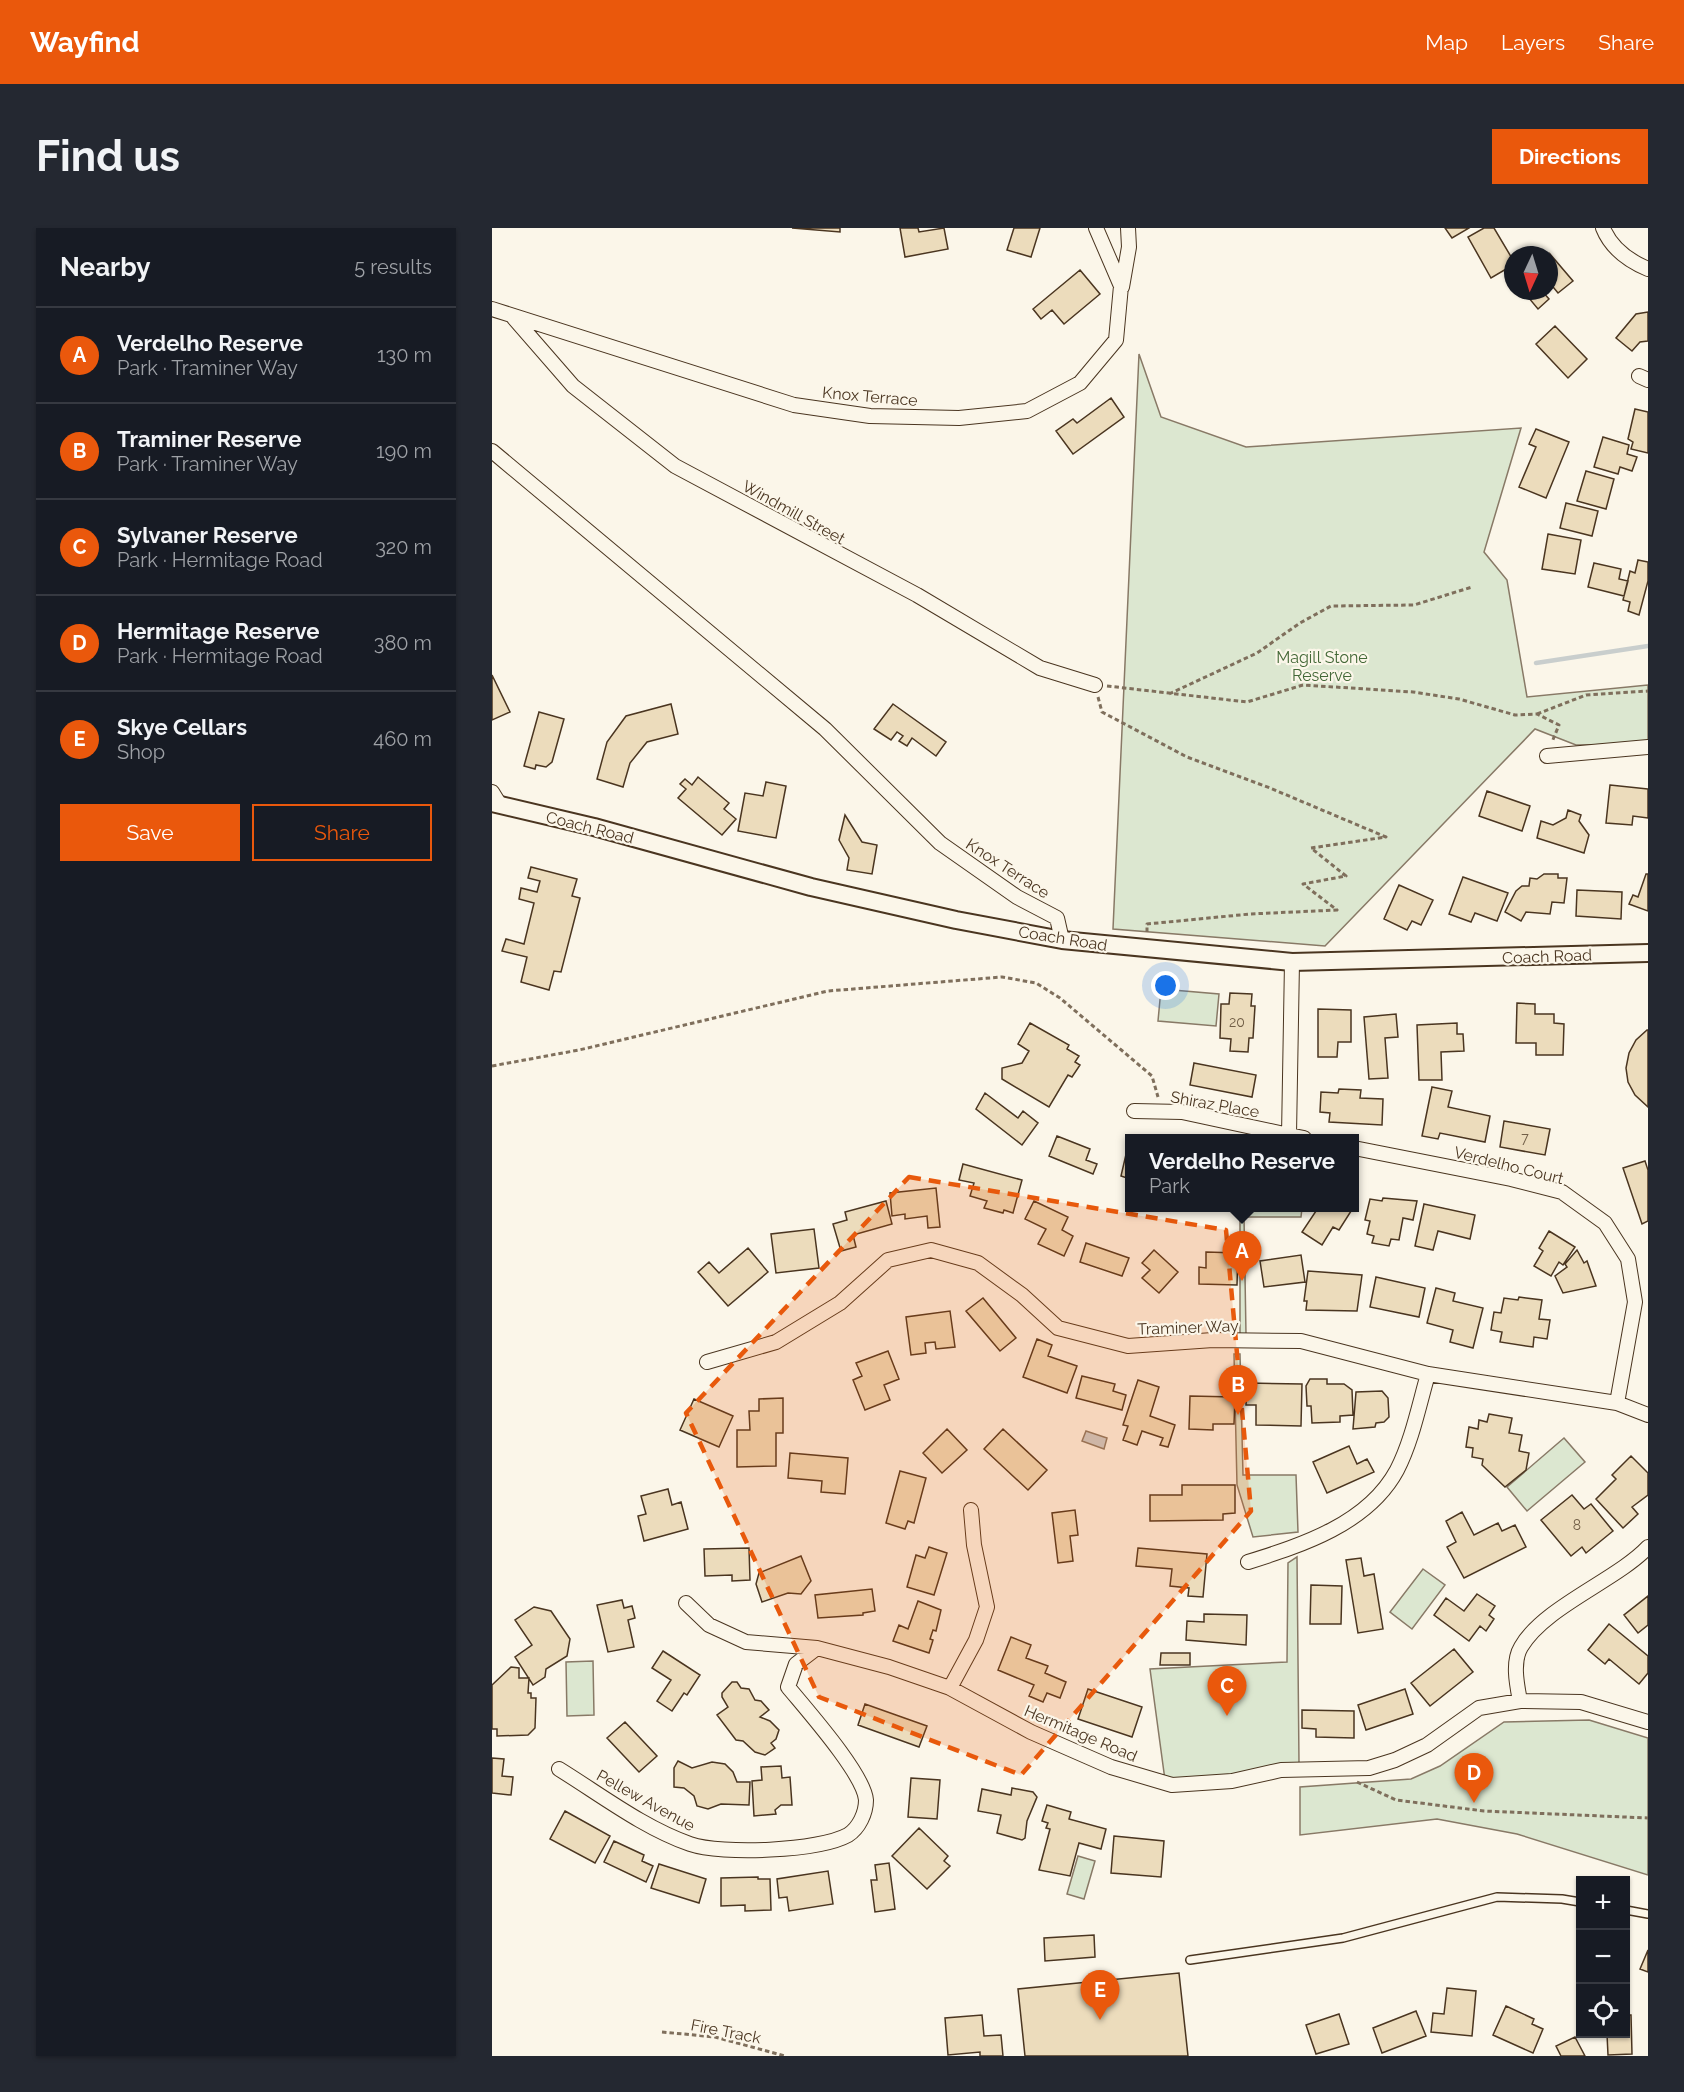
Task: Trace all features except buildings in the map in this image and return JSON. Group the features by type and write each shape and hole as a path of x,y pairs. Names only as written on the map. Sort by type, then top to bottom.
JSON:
{"street":[{"name":"Knox Terrace","path":"492,309 672,364 794,405 870,416 958,418 1027,411 1080,383 1116,340 1121,286 1096,228"},
{"path":"1119,306 1129,247 1128,228"},
{"path":"1603,228 1608,241 1634,263 1648,269"},
{"name":"Windmill Street","path":"512,315 573,386 675,466 917,595 1041,668 1095,685"},
{"name":"Knox Terrace","path":"492,451 825,729 940,843 1017,897 1057,918 1062,940"},
{"path":"1547,756 1648,747"},
{"name":"Coach Road","path":"494,800 811,887 956,920 1062,940 1292,962 1648,953"},
{"path":"1289,1134 1292,962"},
{"name":"Shiraz Place","path":"1134,1111 1182,1112 1280,1134"},
{"name":"Verdelho Court","path":"1359,1149 1510,1179 1562,1192 1605,1223 1628,1259 1635,1302 1617,1403"},
{"name":"Traminer Way","path":"707,1362 776,1342 840,1303 888,1260 931,1250 978,1263 1022,1294 1058,1328 1128,1346 1213,1341 1301,1341 1428,1374 1617,1403 1648,1415"},
{"path":"1248,1562 1304,1545 1335,1529 1372,1502 1396,1471 1428,1374"},
{"path":"950,1688 976,1640 987,1607 974,1545 971,1510"},
{"path":"1520,1701 1516,1675 1520,1648 1542,1625 1648,1546"},
{"name":"Hermitage Road","path":"686,1603 709,1625 746,1642 818,1648 889,1667 950,1688 1031,1732 1111,1767 1172,1785 1232,1782 1281,1770 1335,1766 1369,1768 1395,1760 1427,1745 1479,1708 1520,1701 1581,1702 1648,1722"},
{"name":"Pellew Avenue","path":"559,1769 643,1821 691,1845 745,1851 819,1845 848,1835 860,1825 866,1799 854,1771 789,1687 796,1664 818,1648"}],"lane":[{"path":"1190,1960 1343,1938 1497,1897 1576,1901"},
{"path":"1630,1911 1648,1914"}],"path":[{"path":"1168,694 1257,653 1300,623 1331,606 1414,605 1472,587"},
{"path":"1147,949 1147,924 1250,914 1337,910 1304,884 1346,876 1311,848 1386,837 1270,788 1187,757 1102,712 1095,685 1247,702 1303,686 1413,692 1459,699 1515,715 1537,714 1586,695 1648,691"},
{"path":"1537,714 1559,725 1547,756"},
{"path":"492,1066 579,1050 828,991 1002,977 1036,983 1060,999 1152,1076 1163,1112"},
{"path":"1335,1766 1358,1783 1396,1800 1484,1811 1648,1818"},
{"name":"Fire Track","path":"662,2032 715,2037 784,2056"}],"highlighted area":[{"path":"909,1177 1226,1230 1251,1511 1021,1775 819,1697 686,1413"}],"green space":[{"name":"Magill Stone Reserve","path":"1139,354 1161,417 1246,447 1521,428 1484,552 1507,580 1527,697 1648,685 1648,744 1576,745 1535,729 1325,946 1113,929"},
{"path":"1161,989 1219,994 1216,1026 1158,1021"},
{"path":"1240,1212 1302,1212 1301,1217 1244,1217 1246,1334 1240,1335"},
{"path":"1234,1354 1240,1354 1243,1475 1296,1475 1298,1532 1253,1537 1237,1485"},
{"path":"1564,1438 1585,1462 1527,1511 1507,1487"},
{"path":"1297,1557 1299,1763 1209,1781 1165,1780 1150,1669 1287,1662 1288,1563"},
{"path":"1423,1569 1445,1585 1412,1629 1390,1612"},
{"path":"593,1661 594,1715 567,1716 566,1662"},
{"path":"1589,1720 1648,1738 1648,1875 1517,1834 1437,1819 1300,1835 1300,1787 1411,1779 1440,1766 1504,1722"},
{"path":"1078,1856 1095,1861 1084,1899 1067,1894"}],"shaded area":[{"path":"1086,1431 1107,1438 1104,1449 1082,1441"}],"waterway":[{"path":"1536,663 1648,646"}],"place":[{"name":"Verdelho Reserve","path":"1242,1281"},
{"name":"Traminer Reserve","path":"1238,1415"},
{"name":"Sylvaner Reserve","path":"1227,1716"},
{"name":"Hermitage Reserve","path":"1474,1803"},
{"name":"Skye Cellars","path":"1100,2020"}]}
